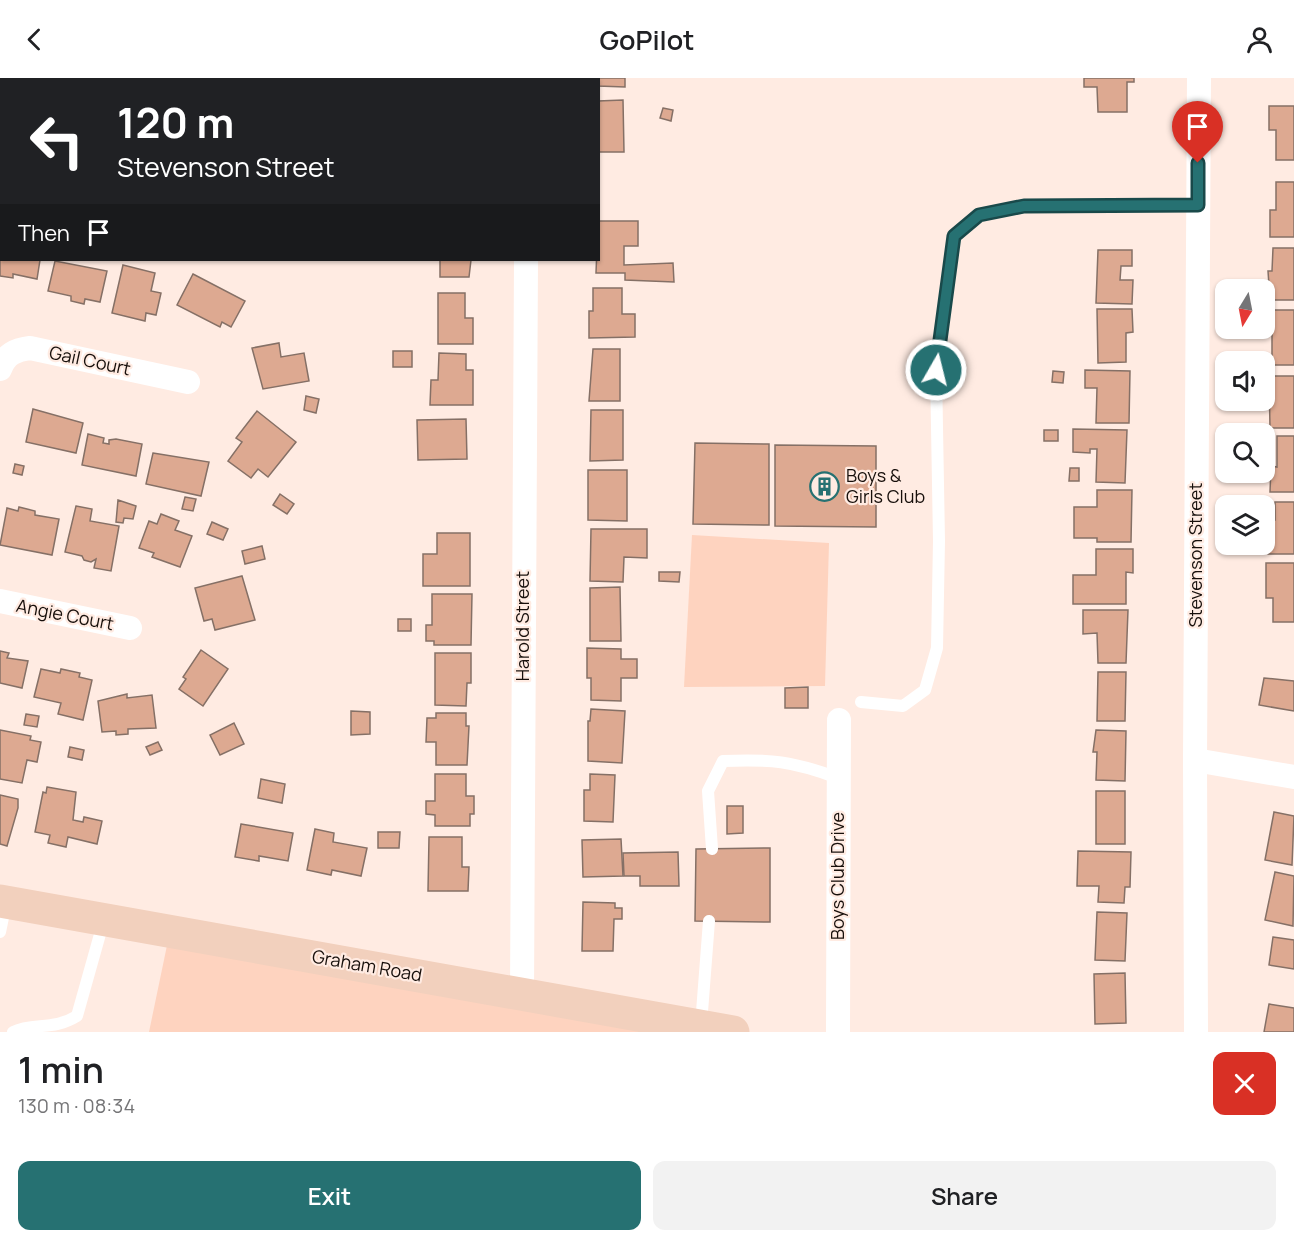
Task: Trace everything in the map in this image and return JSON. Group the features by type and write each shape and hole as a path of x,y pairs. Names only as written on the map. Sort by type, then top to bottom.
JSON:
{"main road":[{"name":"Graham Road","path":"2,912 104,919 733,1032"}],"street":[{"name":"Stevenson Street","path":"1196,1032 1195,760 1199,78"},
{"name":"Harold Street","path":"522,993 526,261"},
{"name":"Gail Court","path":"0,369 5,358 16,350 30,348 188,382"},
{"name":"Angie Court","path":"0,602 130,628"},
{"name":"Boys Club Drive","path":"838,1032 839,720"},
{"path":"1195,760 1294,777"}],"lane":[{"path":"861,702 903,706 925,690 937,648 939,541 936,370 954,236 979,215 1024,206 1198,205"},
{"path":"712,849 708,791 723,761 768,759 808,767 838,778"},
{"path":"13,1032 20,1028 41,1028 66,1023 77,1016 104,919"},
{"path":"701,1026 709,921"}],"shaded area":[{"path":"692,535 829,543 825,686 684,687"},
{"path":"170,931 728,1032 149,1032"}],"building":[{"path":"600,78 625,78 625,87 600,86"},
{"path":"1084,78 1134,78 1134,82 1127,82 1127,112 1098,112 1097,87 1084,87"},
{"path":"623,100 624,152 600,152 600,101"},
{"path":"1269,106 1294,106 1294,160 1276,160 1276,130 1269,130"},
{"path":"663,108 673,110 671,121 660,118"},
{"path":"1276,182 1294,182 1294,237 1270,237 1270,210 1276,210"},
{"path":"600,221 638,221 638,246 624,246 624,265 673,263 674,282 625,280 625,273 596,273 596,261 600,261"},
{"path":"1273,248 1294,248 1294,300 1275,300 1275,279 1269,279 1268,271 1272,271"},
{"path":"1098,250 1132,250 1132,266 1121,266 1120,280 1133,280 1132,304 1096,303"},
{"path":"0,261 40,261 37,279 13,274 13,278 0,276"},
{"path":"55,261 107,271 100,302 85,299 84,304 71,301 71,296 48,291"},
{"path":"440,261 471,261 469,277 440,277"},
{"path":"123,265 155,273 151,291 161,293 156,315 146,313 145,321 112,313"},
{"path":"193,274 245,301 231,327 222,322 220,327 177,305"},
{"path":"593,288 622,288 622,314 635,314 635,337 589,338 589,311 593,311"},
{"path":"438,293 465,293 465,318 473,318 473,344 438,344"},
{"path":"1097,309 1132,309 1133,332 1126,333 1126,362 1098,363"},
{"path":"1275,310 1294,310 1294,365 1275,365 1275,351 1272,351 1272,339 1275,339"},
{"path":"279,343 281,357 304,353 309,381 263,389 252,348"},
{"path":"593,349 620,349 620,401 589,401"},
{"path":"393,351 412,351 412,367 393,367"},
{"path":"439,353 466,354 466,370 473,370 473,405 430,405 431,380 438,380"},
{"path":"1085,370 1130,371 1129,423 1096,423 1097,388 1085,388"},
{"path":"1053,371 1064,372 1063,383 1052,382"},
{"path":"1275,376 1294,376 1294,428 1275,428 1275,423 1270,423 1270,411 1275,411"},
{"path":"306,396 319,399 316,413 304,410"},
{"path":"33,409 83,423 76,453 26,442"},
{"path":"591,410 623,410 623,460 590,461"},
{"path":"257,411 296,442 268,477 258,469 251,478 228,461 242,442 236,438"},
{"path":"466,419 467,459 418,460 417,420"},
{"path":"1073,429 1127,430 1125,483 1096,482 1097,449 1090,449 1090,453 1073,452"},
{"path":"1044,430 1058,430 1058,441 1044,441"},
{"path":"88,434 104,438 103,443 109,444 109,440 116,439 142,444 136,476 82,465"},
{"path":"1277,436 1294,436 1294,492 1270,492 1270,483 1275,483 1275,467 1277,467"},
{"path":"695,443 769,444 769,525 693,524"},
{"name":"Boys & Girls Club","path":"775,445 876,446 876,527 775,526"},
{"path":"153,453 209,462 201,496 146,484"},
{"path":"15,464 24,466 22,475 13,473"},
{"path":"1070,468 1079,468 1079,481 1069,481"},
{"path":"588,470 627,470 627,521 588,520"},
{"path":"1097,490 1132,490 1131,542 1097,542 1097,538 1074,538 1074,507 1097,507"},
{"path":"280,494 294,504 287,514 273,505"},
{"path":"185,497 196,499 193,511 182,509"},
{"path":"118,500 136,506 133,519 124,518 123,523 116,522"},
{"path":"1275,502 1294,502 1294,554 1275,554"},
{"path":"76,506 92,509 90,521 119,526 111,571 94,568 96,559 91,562 84,560 82,556 65,552"},
{"path":"19,507 35,511 35,515 59,519 52,555 0,545 7,508 18,511"},
{"path":"161,514 179,521 175,530 192,536 180,567 152,557 154,553 139,548 149,521 157,524"},
{"path":"212,522 228,529 223,540 207,534"},
{"path":"591,529 647,529 647,558 624,557 623,582 590,581"},
{"path":"437,533 470,533 470,586 423,586 423,554 437,554"},
{"path":"262,546 265,559 245,564 242,551"},
{"path":"1096,549 1133,549 1133,573 1126,572 1126,604 1073,604 1073,575 1096,575"},
{"path":"1266,563 1294,563 1294,622 1273,622 1273,598 1266,598"},
{"path":"659,572 680,572 679,582 659,581"},
{"path":"242,576 255,620 215,630 212,619 204,621 195,588"},
{"path":"620,587 621,641 590,641 590,588"},
{"path":"432,594 472,594 471,645 434,645 434,641 426,641 426,625 432,625"},
{"path":"1083,610 1128,610 1126,663 1098,663 1097,633 1083,634"},
{"path":"398,619 411,619 411,631 398,631"},
{"path":"587,648 621,649 621,659 637,659 637,678 621,678 621,701 591,700 591,678 587,678"},
{"path":"201,650 228,669 203,706 179,689 186,679 183,677"},
{"path":"0,651 9,653 7,658 28,661 22,688 0,683"},
{"path":"435,653 471,653 471,683 467,683 466,706 435,705"},
{"path":"41,669 60,673 61,669 80,673 79,677 92,680 83,720 58,714 61,703 34,697"},
{"path":"1098,672 1126,672 1125,721 1097,721"},
{"path":"1264,678 1294,681 1294,711 1259,705"},
{"path":"808,687 808,708 785,708 785,688"},
{"path":"127,694 127,698 152,695 156,728 128,729 128,734 116,735 116,731 102,732 98,701"},
{"path":"591,709 625,711 622,763 588,761 588,721 590,721"},
{"path":"351,711 370,712 370,734 351,735"},
{"path":"436,713 466,713 466,726 469,726 467,765 436,765 436,742 426,742 427,718 436,718"},
{"path":"26,714 39,716 37,727 24,725"},
{"path":"234,723 244,744 220,755 210,735"},
{"path":"0,730 31,736 30,740 41,742 37,762 27,760 22,783 0,779"},
{"path":"1096,730 1126,731 1125,781 1096,780 1097,752 1093,752"},
{"path":"158,742 162,750 150,755 146,747"},
{"path":"70,747 84,750 82,760 68,757"},
{"path":"435,774 466,774 466,796 474,796 474,814 470,814 470,826 435,826 435,815 426,814 426,801 435,801"},
{"path":"590,774 615,775 613,822 584,821 584,790 590,790"},
{"path":"261,779 285,784 282,803 258,798"},
{"path":"47,787 76,792 73,820 83,822 84,817 102,821 97,844 68,837 66,847 48,843 50,835 35,832 43,792 46,793"},
{"path":"1096,791 1125,791 1125,844 1096,844"},
{"path":"0,795 18,799 18,808 7,846 0,844"},
{"path":"727,806 743,806 743,833 727,834"},
{"path":"1274,812 1294,816 1292,865 1265,860"},
{"path":"241,824 293,833 288,861 259,856 259,861 235,857"},
{"path":"315,829 334,833 333,842 367,848 361,876 332,870 331,875 307,870"},
{"path":"378,832 400,832 399,848 378,848"},
{"path":"429,837 462,837 462,867 469,867 468,891 428,891"},
{"path":"621,839 623,876 583,877 582,840"},
{"path":"770,848 770,922 695,921 696,849"},
{"path":"1078,851 1131,852 1130,887 1125,887 1124,903 1098,902 1099,886 1077,886"},
{"path":"678,852 679,886 640,886 640,876 624,876 623,853"},
{"path":"1275,872 1294,876 1293,926 1265,920"},
{"path":"583,902 615,903 615,908 622,908 622,919 614,919 613,951 582,951"},
{"path":"1097,912 1127,913 1125,961 1095,960"},
{"path":"1273,937 1294,940 1294,969 1269,965"},
{"path":"1125,973 1126,1023 1095,1024 1094,974"},
{"path":"1269,1004 1294,1008 1294,1032 1264,1032"}],"place":[{"name":"Boys & Girls Club","path":"825,486"}],"route":[{"path":"936,370 954,236 979,215 1024,206 1198,205 1198,163"}]}
